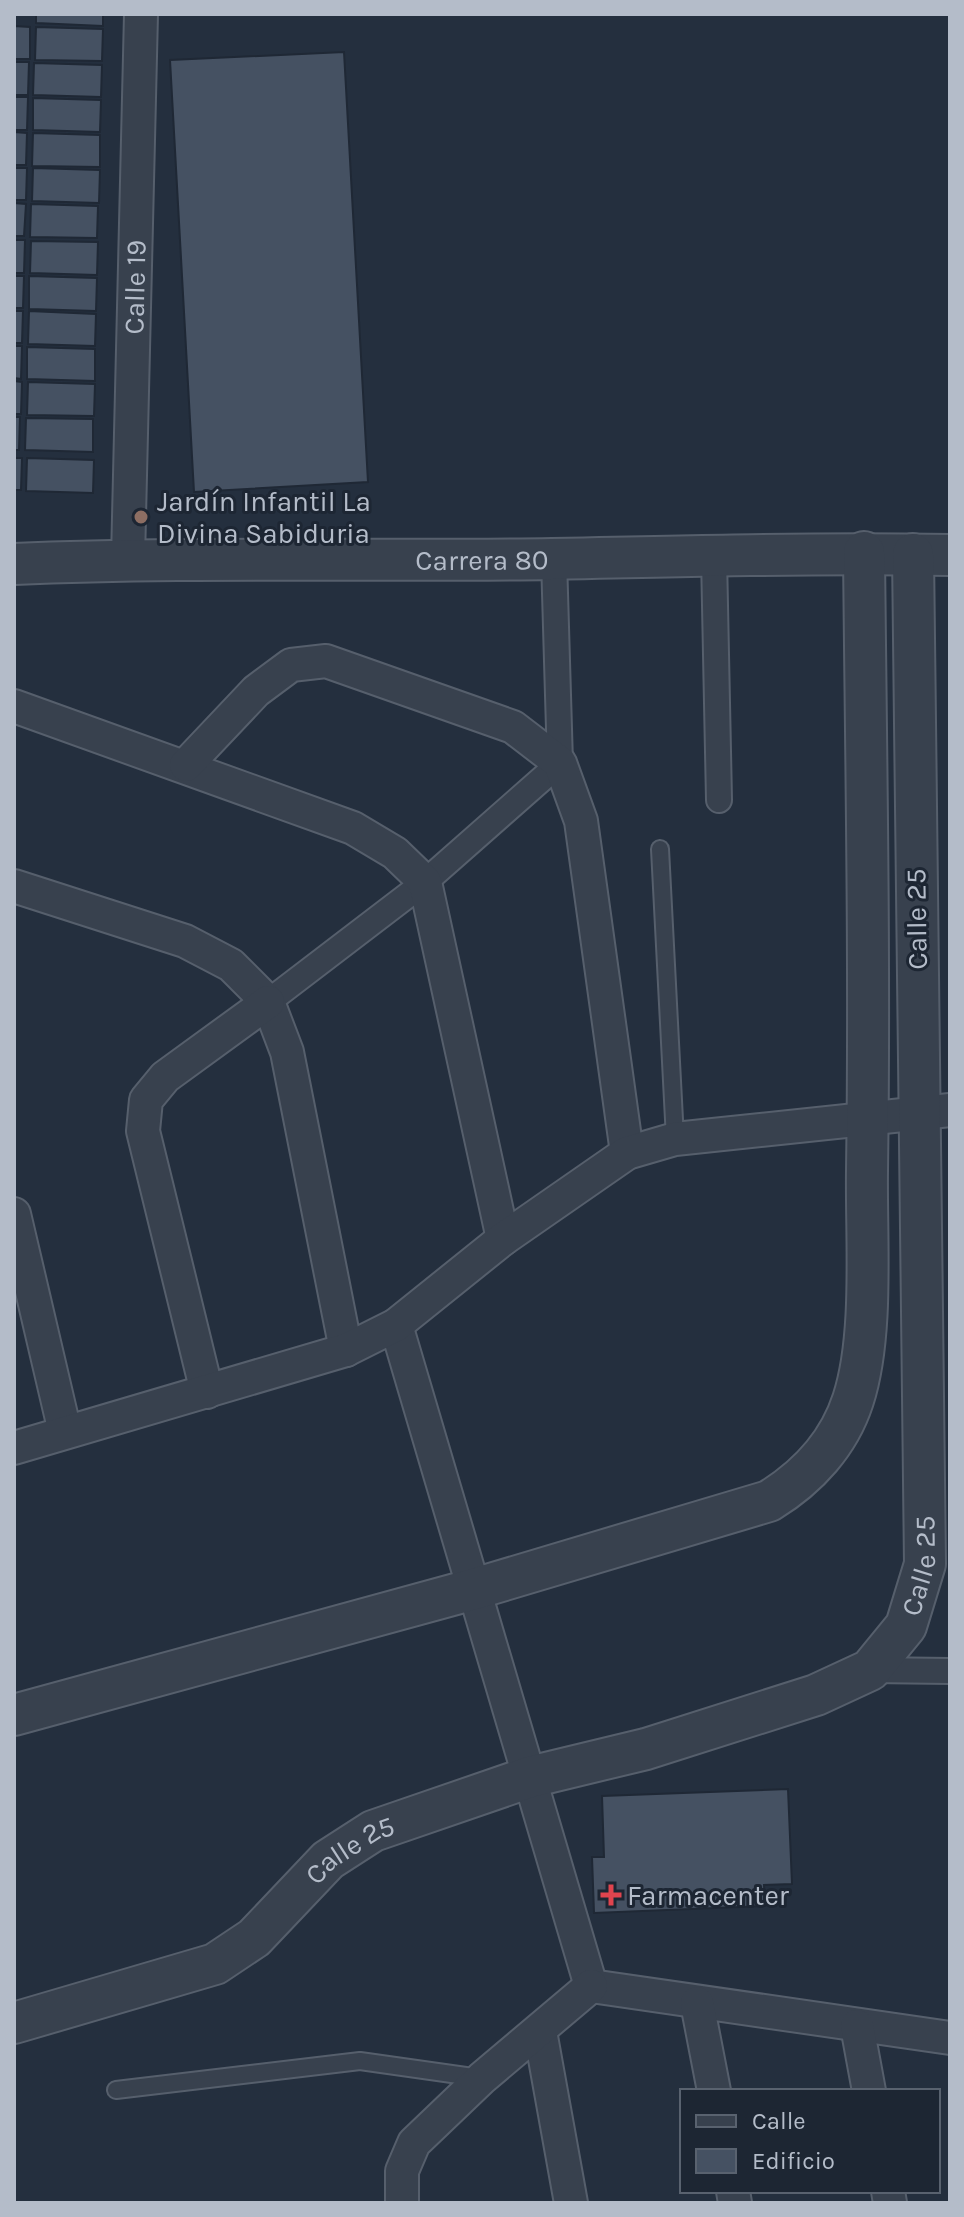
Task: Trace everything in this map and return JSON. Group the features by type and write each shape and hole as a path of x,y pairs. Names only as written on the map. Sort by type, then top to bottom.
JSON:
{"street":[{"name":"Calle 19","path":"128,559 141,14"},
{"name":"Carrera 80","path":"14,564 128,559 554,559 864,552 932,554"},
{"name":"Calle 25","path":"14,1715 474,1589 769,1501 786,1490 829,1449 854,1399 864,1344 868,1116 864,552"},
{"name":"Calle 25","path":"14,2023 215,1964 254,1938 328,1860 373,1831 530,1777 646,1749 816,1695 870,1670 906,1626 925,1564 934,1111 932,554"},
{"path":"714,557 719,800"},
{"path":"554,559 560,763 581,821 627,1153"},
{"path":"186,765 256,691 291,665 326,661 513,727 560,763"},
{"path":"14,706 186,765 353,828 395,853 425,882 503,1239"},
{"path":"207,1392 143,1131 146,1100 165,1077 425,882 560,763"},
{"path":"14,886 185,941 231,965 268,1002 287,1052 346,1350"},
{"path":"14,1448 346,1350 396,1325 503,1239 627,1153 675,1139 934,1111"},
{"path":"14,1214 65,1432"},
{"path":"396,1325 591,1986"},
{"path":"870,1670 950,1671"},
{"path":"591,1986 950,2038"},
{"path":"402,2203 402,2171 414,2143 482,2078 591,1986"},
{"path":"697,2003 714,2089"},
{"path":"857,2026 869,2089"},
{"path":"540,2031 571,2203"}],"lane":[{"path":"660,849 675,1139"},
{"path":"116,2090 360,2061 482,2078"}],"building":[{"path":"36,14 103,14 103,26 36,23"},
{"path":"14,26 30,27 30,59 14,59"},
{"path":"36,27 103,29 102,61 35,60"},
{"path":"344,52 368,482 194,492 170,60"},
{"path":"14,62 29,62 28,95 14,95"},
{"path":"34,63 102,65 101,97 33,95"},
{"path":"14,97 28,97 27,130 14,130"},
{"path":"33,98 101,100 100,132 33,130"},
{"path":"14,132 27,133 26,165 14,165"},
{"path":"33,133 100,135 100,167 32,166"},
{"path":"14,168 27,168 26,200 14,200"},
{"path":"33,168 100,170 99,203 32,201"},
{"path":"14,203 26,204 24,236 14,236"},
{"path":"31,204 98,206 97,238 30,237"},
{"path":"14,240 25,240 24,273 14,273"},
{"path":"31,241 98,242 97,275 30,273"},
{"path":"14,276 24,276 23,308 14,308"},
{"path":"29,276 97,278 96,311 29,309"},
{"path":"14,311 23,311 22,343 14,343"},
{"path":"29,311 96,314 95,346 28,344"},
{"path":"14,346 22,346 21,379 14,378"},
{"path":"27,347 95,349 95,381 27,379"},
{"path":"14,381 22,382 21,414 14,414"},
{"path":"28,382 95,384 94,416 27,415"},
{"path":"14,417 20,417 19,450 14,450"},
{"path":"26,418 93,419 93,452 25,450"},
{"path":"14,458 22,458 21,490 14,490"},
{"path":"27,458 94,460 93,493 26,491"},
{"path":"788,1789 792,1884 764,1885 765,1906 594,1913 592,1857 604,1857 602,1796"}],"place":[{"name":"Jardín Infantil La Divina Sabiduria","path":"141,517"},
{"name":"Farmacenter","path":"611,1895"}]}
